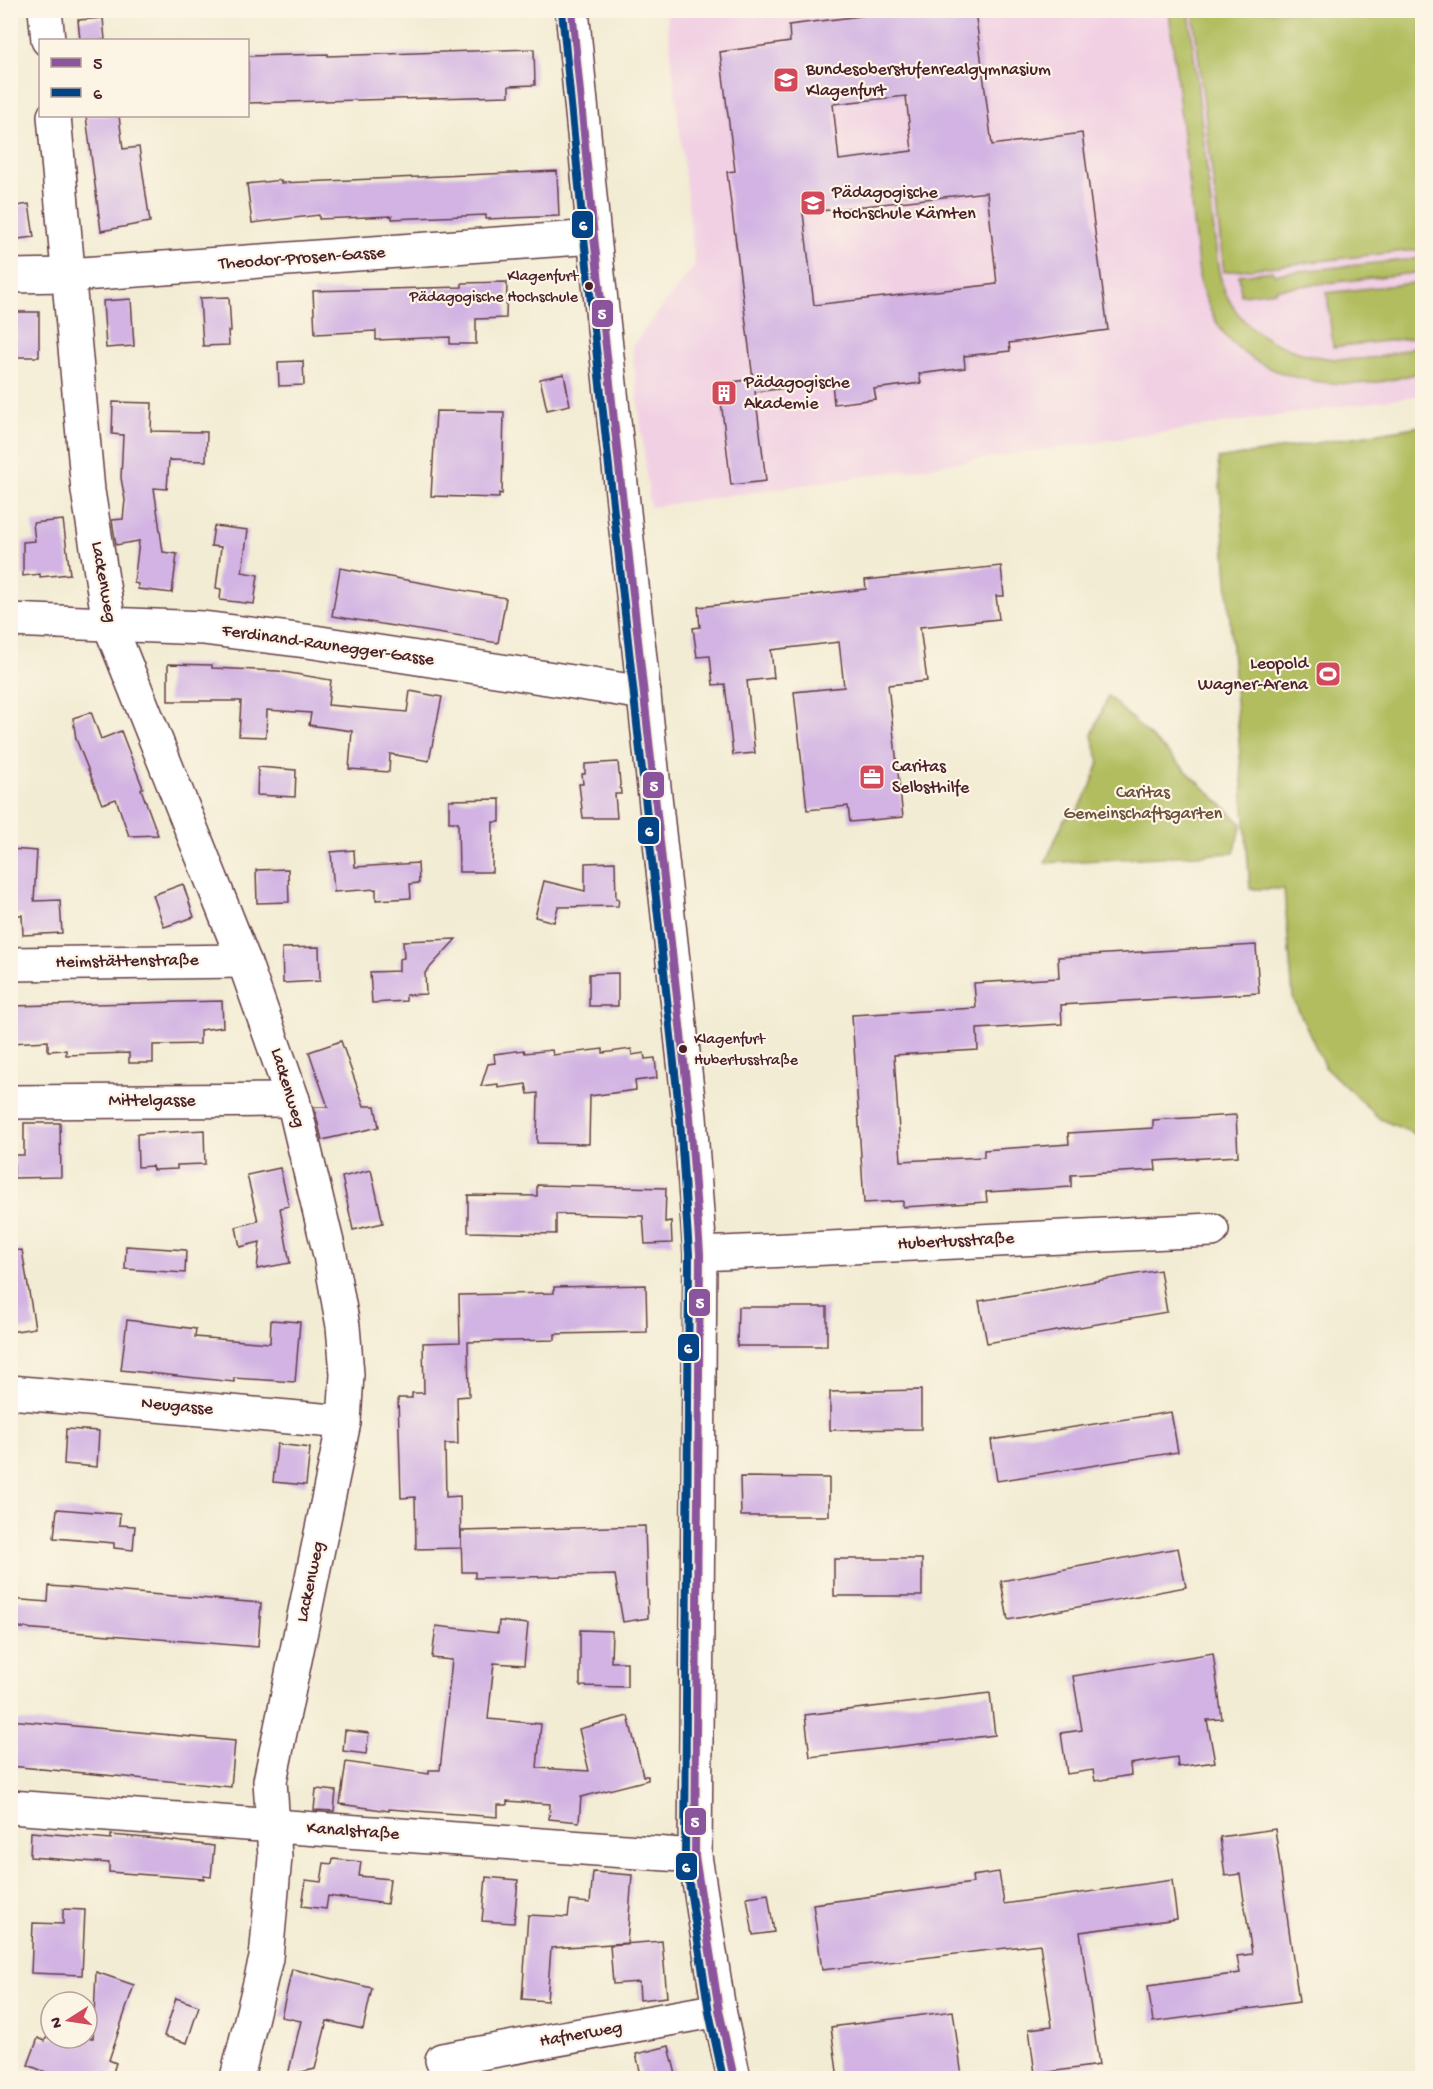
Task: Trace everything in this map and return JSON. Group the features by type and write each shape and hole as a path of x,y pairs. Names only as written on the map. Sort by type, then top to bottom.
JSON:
{"street":[{"path":"45,10 48,39"},
{"path":"572,10 594,237 690,1117 700,1254 695,1856 719,2010 734,2079"},
{"name":"Lackenweg","path":"54,117 88,491 110,623 244,961 293,1100 330,1256 343,1326 347,1374 344,1422 270,1781 275,1857 266,1958 237,2079"},
{"name":"Theodor-Prosen-Gasse","path":"10,276 68,275 594,237"},
{"name":"Ferdinand-Raunegger-Gasse","path":"10,620 203,628 314,642 644,693"},
{"name":"Heimstättenstraße","path":"10,964 244,961"},
{"name":"Mittelgasse","path":"10,1102 293,1100"},
{"name":"Hubertusstraße","path":"700,1254 1212,1230"},
{"name":"Neugasse","path":"10,1392 344,1422"},
{"name":"Kanalstraße","path":"10,1807 695,1856"},
{"name":"Hafnerweg","path":"442,2060 719,2010"}],"shaded area":[{"path":"666,11 1422,11 1422,395 650,507 632,346 695,265"}],"green space":[{"path":"1169,11 1189,11 1218,267 1225,291 1238,313 1253,328 1271,340 1291,350 1312,356 1334,359 1378,357 1422,344 1422,371 1373,383 1318,382 1266,367 1244,353 1221,330 1200,283"},
{"path":"1193,11 1422,11 1422,249 1224,272"},
{"path":"1422,258 1422,272 1241,295 1239,275 1273,271 1274,274"},
{"path":"1421,282 1422,337 1333,347 1327,293"},
{"name":"Leopold Wagner-Arena","path":"1422,426 1422,1137 1380,1119 1325,1067 1293,998 1284,889 1250,889 1218,459"},
{"name":"Caritas Gemeinschaftsgarten","path":"1108,696 1242,824 1234,853 1045,863 1064,820 1078,810 1090,788 1099,762 1092,735"}],"building":[{"name":"Pädagogische Hochschule Kärnten","path":"868,10 975,10 992,145 1082,133 1108,330 1009,343 1010,351 964,356 965,368 919,374 921,383 874,389 876,399 834,404 832,382 755,392 766,481 731,485 719,384 753,379 727,172 735,171 720,52 790,42 789,25 868,15","holes":["906,96 912,151 839,160 833,104","987,192 997,284 814,305 803,213"]},
{"path":"103,18 105,39 80,39 78,20"},
{"path":"534,49 535,85 509,86 509,96 249,103 249,56 328,54 328,56"},
{"path":"86,117 119,117 123,149 139,147 150,222 101,231"},
{"path":"557,171 559,216 486,219 486,215 392,219 392,216 319,219 319,215 252,223 247,184 281,180 281,183"},
{"path":"29,204 34,237 10,240 10,207"},
{"path":"507,282 506,318 476,319 476,344 450,344 450,337 376,340 376,331 315,334 313,291 462,287 462,283"},
{"path":"229,297 231,331 228,331 229,345 203,346 200,298"},
{"path":"131,299 134,346 106,348 103,301"},
{"path":"10,312 39,312 39,357 10,357"},
{"path":"303,361 304,385 279,386 278,362"},
{"path":"564,374 570,405 547,410 540,379"},
{"path":"113,402 152,403 151,431 207,432 206,461 169,460 167,489 154,488 163,552 177,554 172,593 138,589 138,584 134,583 139,541 116,545 112,520 123,519 125,500 121,478 123,435 112,434"},
{"path":"436,411 504,412 502,494 499,493 499,498 431,496"},
{"path":"63,520 70,574 23,576 23,542 35,541 33,523"},
{"path":"214,526 248,530 242,572 258,575 254,604 220,600 221,589 216,588 221,547 211,546"},
{"path":"1001,566 1004,596 996,596 999,619 920,627 927,681 888,685 903,817 850,822 848,806 807,810 794,692 844,687 839,642 771,650 774,678 747,681 755,753 733,755 725,684 713,685 710,656 697,657 693,628 700,627 698,607 866,589 865,580"},
{"path":"340,568 506,598 498,643 332,616"},
{"path":"168,664 278,671 331,680 328,705 407,712 410,691 442,697 429,761 390,754 389,772 349,769 352,731 309,725 311,713 267,710 266,737 239,736 241,701 168,701"},
{"path":"91,712 101,739 121,731 158,835 129,836 116,799 102,804 76,739 73,718"},
{"path":"618,762 621,794 615,794 617,818 583,818 579,784 583,784 582,774 585,774 585,764"},
{"path":"258,767 296,770 295,797 257,795"},
{"path":"500,799 500,822 493,822 492,872 459,872 458,822 449,822 449,800"},
{"path":"10,849 37,851 34,901 60,900 62,933 23,935 22,915 10,915"},
{"path":"354,850 355,867 418,863 419,883 410,884 411,898 376,900 376,889 334,892 331,852"},
{"path":"615,862 618,906 558,907 554,922 535,917 544,881 585,891 585,863"},
{"path":"288,869 289,902 257,903 256,870"},
{"path":"183,884 194,917 164,927 153,895"},
{"path":"456,939 425,973 426,994 406,995 406,1001 372,1003 370,972 399,971 399,959 404,958 403,941"},
{"path":"1256,945 1259,993 1061,1005 1062,1024 977,1029 978,1050 894,1055 901,1161 984,1157 984,1150 1069,1144 1068,1133 1153,1128 1153,1120 1236,1115 1238,1156 1155,1161 1156,1170 1071,1175 1071,1187 986,1192 987,1202 903,1207 903,1201 864,1203 852,1015 976,1008 974,983 1059,978 1058,957"},
{"path":"319,947 320,981 283,983 282,948"},
{"path":"618,973 618,1006 589,1006 589,974"},
{"path":"222,1001 223,1027 200,1030 200,1044 153,1045 153,1063 129,1063 129,1053 66,1055 66,1050 48,1051 48,1041 10,1043 10,1006"},
{"path":"341,1041 364,1106 375,1106 379,1127 322,1140 314,1107 328,1107 309,1052"},
{"path":"603,1049 603,1053 631,1049 632,1055 644,1053 645,1059 655,1058 657,1078 635,1081 636,1090 590,1096 589,1144 537,1143 538,1093 528,1094 526,1084 498,1088 498,1084 481,1086 488,1064 495,1063 494,1054 524,1050 525,1053 552,1050 553,1055"},
{"path":"24,1123 60,1123 61,1177 14,1178 14,1155 24,1155"},
{"path":"204,1130 205,1164 177,1165 177,1169 153,1170 152,1166 138,1167 137,1134"},
{"path":"280,1168 289,1206 280,1208 290,1263 257,1269 260,1242 240,1247 236,1227 258,1221 247,1175"},
{"path":"371,1170 383,1223 353,1230 342,1177"},
{"path":"537,1185 666,1188 665,1222 671,1221 672,1243 645,1244 643,1216 556,1214 556,1234 468,1232 468,1195 537,1196"},
{"path":"126,1246 186,1250 185,1273 125,1269"},
{"path":"22,1250 35,1328 10,1332 10,1251"},
{"path":"1160,1270 1167,1312 987,1343 979,1301"},
{"path":"646,1285 647,1332 555,1334 555,1340 468,1342 469,1396 457,1397 458,1444 445,1444 446,1497 460,1496 461,1548 416,1549 415,1497 401,1498 398,1398 412,1398 412,1393 424,1393 423,1343 460,1342 459,1295 554,1293 554,1287"},
{"path":"738,1307 827,1307 827,1346 737,1346"},
{"path":"127,1320 196,1329 195,1337 270,1343 271,1320 300,1322 295,1382 234,1378 234,1382 121,1370"},
{"path":"921,1390 921,1429 830,1430 830,1392"},
{"path":"1171,1412 1178,1452 997,1481 991,1440"},
{"path":"66,1429 99,1431 97,1467 64,1464"},
{"path":"277,1444 310,1448 306,1485 273,1482"},
{"path":"740,1477 829,1478 829,1516 741,1516"},
{"path":"57,1509 120,1514 119,1525 135,1526 133,1550 114,1548 114,1543 54,1538"},
{"path":"645,1526 648,1618 623,1622 615,1575 475,1578 475,1572 462,1572 461,1531"},
{"path":"1178,1548 1186,1587 1008,1620 1001,1581"},
{"path":"834,1559 922,1559 922,1596 834,1596"},
{"path":"49,1586 261,1603 258,1647 10,1627 10,1599 48,1602"},
{"path":"499,1621 528,1624 524,1665 494,1663 488,1719 541,1724 537,1768 589,1771 579,1729 628,1716 643,1776 648,1776 648,1780 581,1797 579,1822 549,1819 550,1804 507,1801 507,1805 498,1805 498,1817 389,1809 389,1811 340,1804 346,1762 429,1774 429,1770 440,1770 452,1660 432,1658 436,1626 498,1633"},
{"path":"580,1630 612,1631 611,1662 627,1662 627,1687 580,1686"},
{"path":"1213,1653 1222,1719 1207,1720 1215,1762 1178,1767 1177,1757 1130,1764 1131,1775 1095,1781 1093,1770 1067,1774 1061,1733 1082,1730 1073,1676"},
{"path":"990,1693 995,1735 810,1757 805,1715"},
{"path":"10,1720 235,1741 231,1787 10,1766"},
{"path":"345,1730 369,1733 366,1754 343,1751"},
{"path":"316,1789 336,1791 334,1811 314,1810"},
{"path":"1275,1829 1299,2002 1153,2022 1148,1986 1240,1973 1237,1956 1252,1954 1240,1874 1225,1876 1220,1837"},
{"path":"31,1832 111,1839 111,1835 214,1846 211,1877 204,1876 204,1879 109,1872 109,1863 30,1857"},
{"path":"333,1859 361,1862 359,1876 390,1879 387,1904 328,1896 326,1909 302,1906 306,1880 321,1882 324,1863 332,1864"},
{"path":"593,1872 632,1875 627,1943 551,1948 547,2001 522,1999 528,1915 568,1917 570,1901 590,1903"},
{"path":"999,1872 1004,1904 1172,1880 1177,1919 1080,1932 1099,2065 1035,2074 1029,2029 1052,2026 1040,1944 822,1970 813,1904 973,1883 972,1876"},
{"path":"486,1877 518,1880 514,1923 482,1921"},
{"path":"768,1894 774,1932 753,1935 747,1897"},
{"path":"63,1909 85,1910 82,1975 31,1973 33,1923 63,1924"},
{"path":"662,1941 667,1997 640,2000 639,1982 613,1984 610,1945"},
{"path":"292,1969 372,1988 363,2029 327,2021 315,2069 288,2075 301,2021 281,2017"},
{"path":"96,1972 134,1985 109,2060 116,2063 111,2079 63,2079 28,2065 38,2038 39,2050 99,2050 99,1990 95,1990"},
{"path":"176,1998 199,2006 187,2043 164,2036"},
{"path":"953,2011 962,2077 838,2079 831,2027"},
{"path":"669,2046 677,2079 642,2079 636,2054"}],"transit line":[{"name":"5","path":"572,10 594,237 690,1117 700,1254 695,1856 719,2010 734,2078"},
{"name":"6","path":"562,11 584,238 680,1118 689,1254 685,1857 709,2012 723,2078"}],"place":[{"name":"Bundesoberstufenrealgymnasium Klagenfurt","path":"786,80"},
{"name":"Pädagogische Hochschule Kärnten","path":"813,203"},
{"name":"Klagenfurt Pädagogische Hochschule","path":"589,286"},
{"name":"Pädagogische Akademie","path":"724,393"},
{"name":"Leopold Wagner-Arena","path":"1328,674"},
{"name":"Caritas Selbsthilfe","path":"872,777"},
{"name":"Klagenfurt Hubertusstraße","path":"683,1049"}]}
